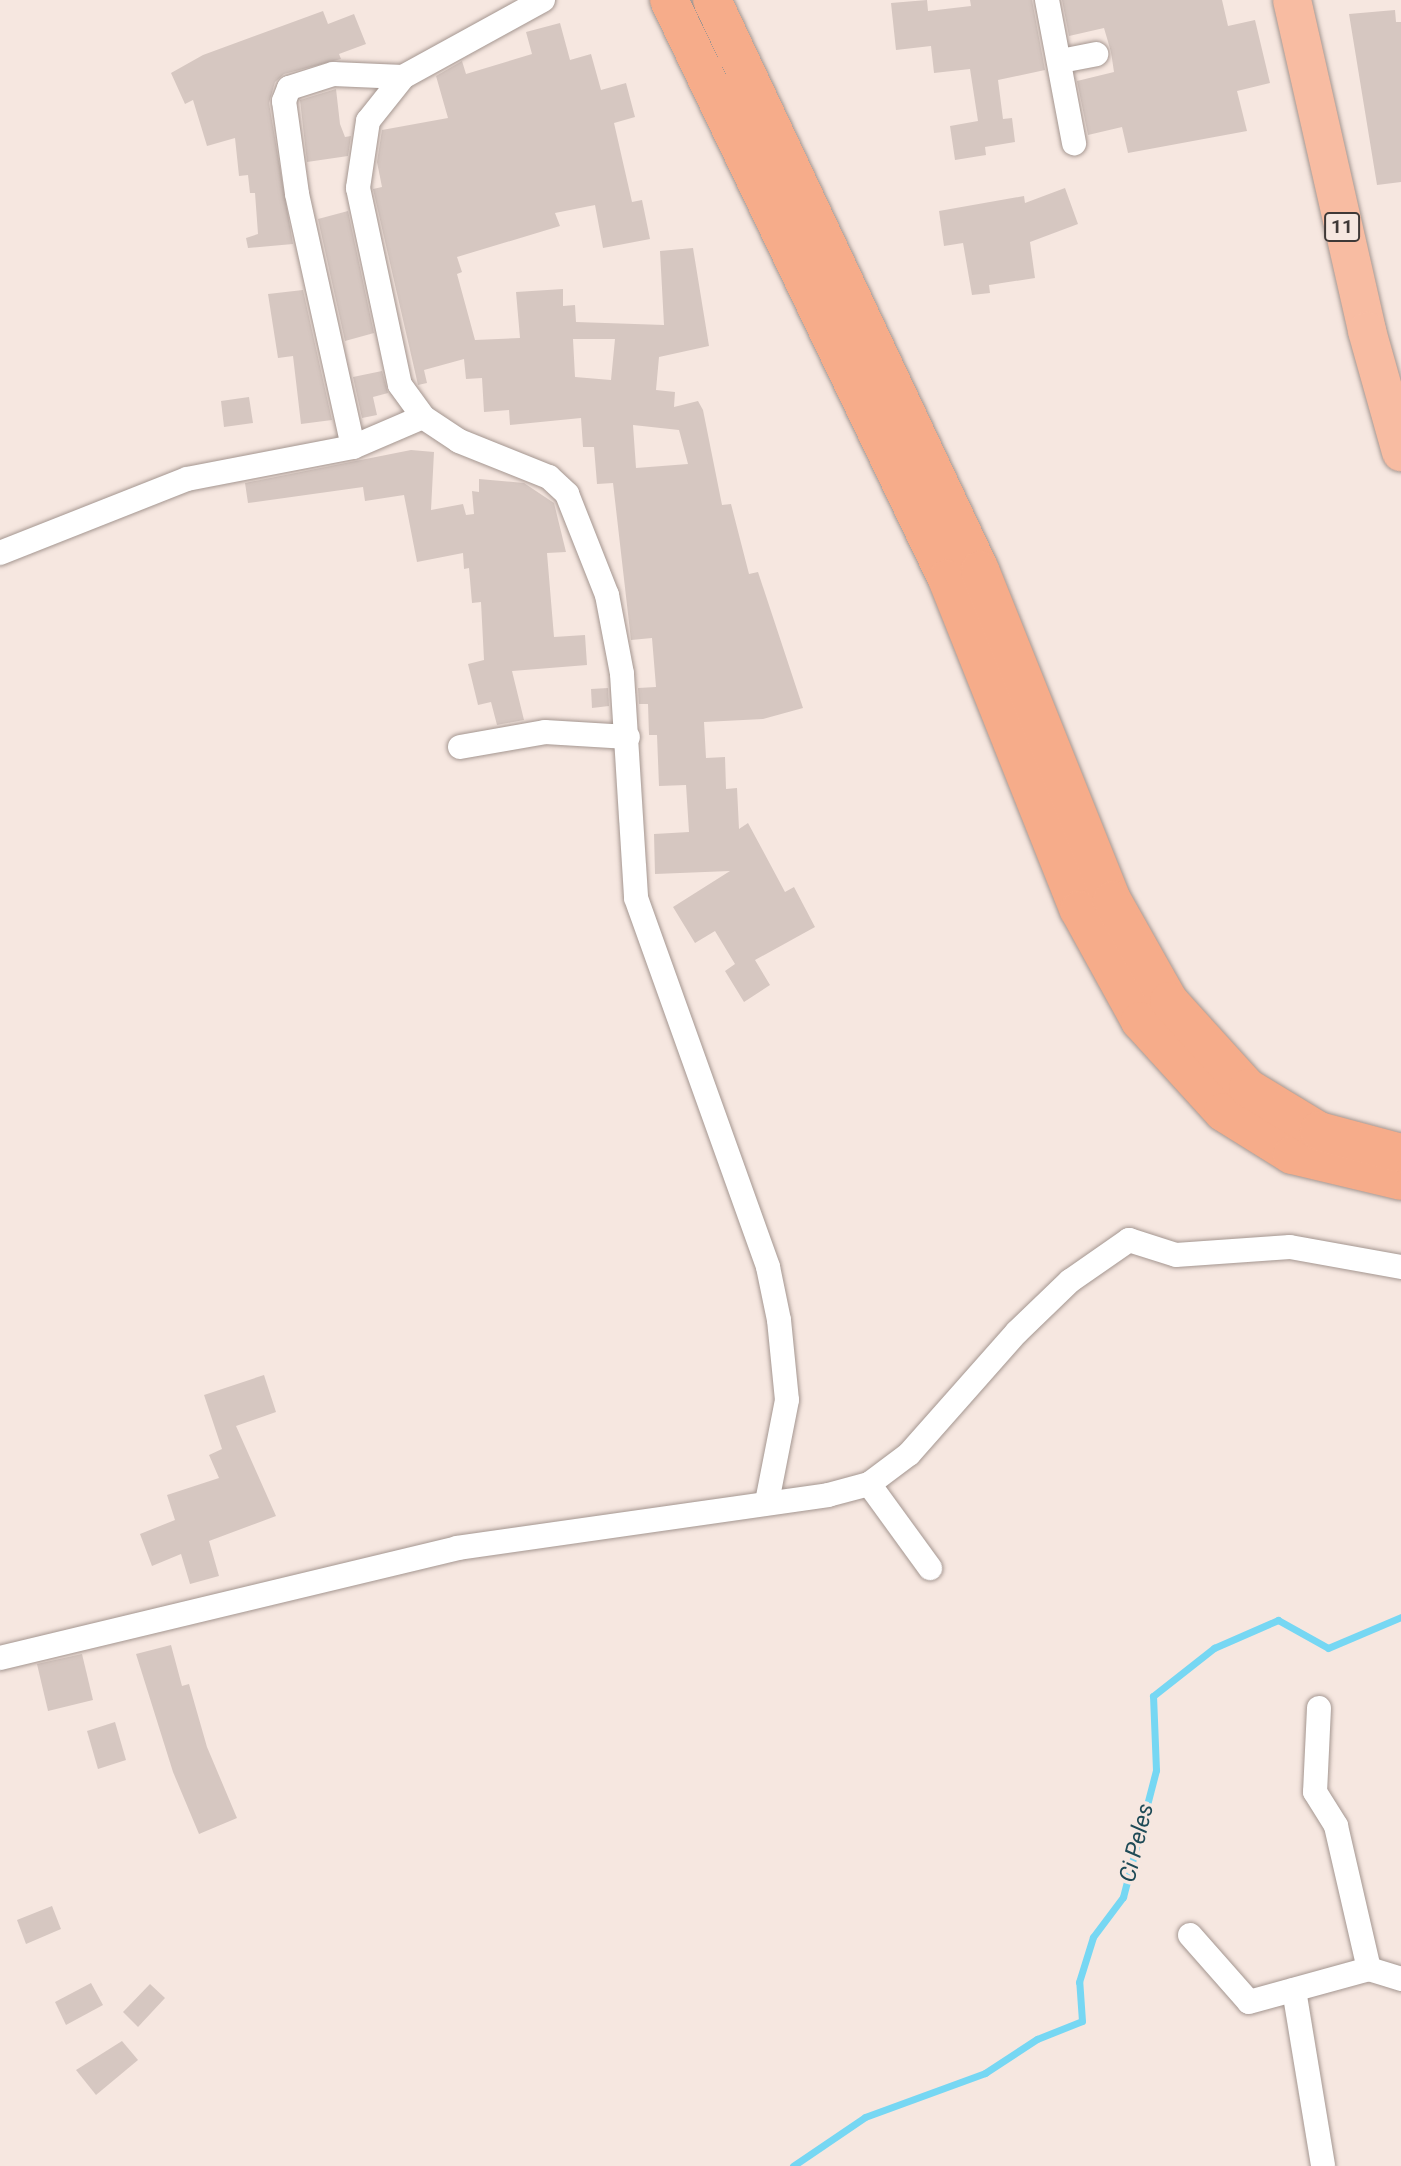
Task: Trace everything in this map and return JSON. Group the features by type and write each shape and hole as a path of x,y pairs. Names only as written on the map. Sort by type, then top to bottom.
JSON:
{"highway":[{"path":"669,0 947,579 1079,910 1140,1021 1223,1112 1292,1155 1401,1181"},
{"path":"712,0 980,570 1112,900 1169,1001 1248,1088 1319,1131 1401,1153"},
{"name":"11","path":"1292,0 1367,331 1396,413 1401,452"}],"street":[{"path":"543,0 403,77 368,121 358,188 400,385 423,416 459,441 561,485 607,595 628,737 636,898 768,1267 779,1320 787,1400 767,1503"},
{"path":"1047,0 1074,143"},
{"path":"1060,61 1096,54"},
{"path":"353,447 297,194 284,102 289,88 333,74 403,77"},
{"path":"0,553 187,479 353,447 423,416"},
{"path":"460,747 545,732 628,737"},
{"path":"0,1658 457,1548 767,1503 869,1483 909,1454 1017,1332 1118,1243 1144,1242 1176,1255 1290,1247 1401,1267"},
{"path":"869,1483 930,1568"},
{"path":"1319,1707 1315,1792 1336,1826 1369,1969"},
{"path":"1190,1936 1248,2002 1369,1969 1401,1979"},
{"path":"1294,1990 1323,2166"}],"building":[{"path":"927,0 928,11 971,6 970,0 1032,0 1045,70 998,80 1003,119 1012,118 1015,142 985,147 986,155 955,160 950,126 978,121 970,69 934,73 931,46 896,50 891,3"},
{"path":"1062,0 1222,0 1228,26 1255,20 1270,83 1237,91 1247,131 1128,153 1122,127 1088,135 1077,81 1114,72 1111,52 1104,28 1069,36"},
{"path":"1395,10 1396,22 1401,22 1401,182 1377,185 1349,14"},
{"path":"323,11 328,24 354,14 366,44 339,54 341,59 284,74 275,82 269,103 293,244 248,248 246,238 258,234 255,193 250,193 248,175 239,176 235,138 207,146 193,100 185,104 171,73 203,55"},
{"path":"560,23 570,60 591,54 601,90 626,83 635,117 614,123 632,202 642,200 650,239 603,248 595,205 555,213 560,226 457,257 462,272 457,274 475,340 520,338 516,292 563,289 563,306 575,305 576,322 664,325 660,251 693,248 709,346 659,357 656,390 675,392 674,407 698,401 703,410 722,505 731,504 749,574 758,572 803,708 763,719 704,722 706,758 725,757 726,789 737,788 739,829 748,823 785,892 794,887 815,927 755,960 770,985 744,1002 725,971 735,964 715,931 695,943 673,907 730,871 655,874 654,834 689,832 686,785 659,786 657,735 649,735 648,704 639,704 638,688 656,687 652,638 631,640 613,483 597,484 594,447 583,447 581,418 510,425 509,410 484,412 482,378 466,379 464,359 424,370 427,383 418,385 373,189 382,187 377,162 382,130 448,118 436,76 462,61 466,74 532,54 526,32","holes":["573,339 615,339 611,380 575,377","633,425 679,430 688,464 636,468"]},
{"path":"336,89 340,124 345,137 351,136 348,156 307,162 300,100"},
{"path":"1065,188 1078,224 1030,242 1035,278 989,285 990,293 972,295 963,243 944,246 939,211 1024,196 1025,203"},
{"path":"348,211 374,333 345,341 318,219"},
{"path":"303,290 332,420 301,424 293,356 278,358 268,294"},
{"path":"382,371 388,393 373,397 377,415 362,418 353,377"},
{"path":"249,397 253,423 224,427 221,401"},
{"path":"411,450 434,452 431,510 463,504 466,515 474,514 472,491 479,492 479,479 524,483 554,503 566,552 547,553 554,637 585,635 587,665 512,671 524,720 497,725 491,702 478,705 468,664 484,660 481,602 472,603 469,568 464,569 463,553 417,562 404,495 365,501 363,487 248,503 245,483"},
{"path":"608,688 609,706 592,708 591,689"},
{"path":"264,1375 276,1412 236,1426 276,1516 209,1541 219,1576 190,1584 181,1554 152,1566 140,1534 175,1520 167,1495 219,1478 209,1455 222,1449 204,1395"},
{"path":"171,1645 182,1686 189,1684 207,1747 237,1818 199,1834 173,1772 136,1654"},
{"path":"82,1654 93,1700 48,1711 37,1664"},
{"path":"115,1722 126,1760 98,1769 87,1731"},
{"path":"52,1906 61,1929 26,1944 17,1920"},
{"path":"91,1983 103,2005 66,2025 55,2002"},
{"path":"150,1984 165,1998 138,2027 123,2012"},
{"path":"122,2041 138,2060 96,2095 76,2070"}],"waterway":[{"name":"Ci Peles","path":"793,2166 865,2117 985,2073 1037,2039 1082,2021 1079,1982 1093,1937 1123,1897 1156,1770 1153,1696 1214,1648 1278,1620 1328,1648 1401,1617"}]}
